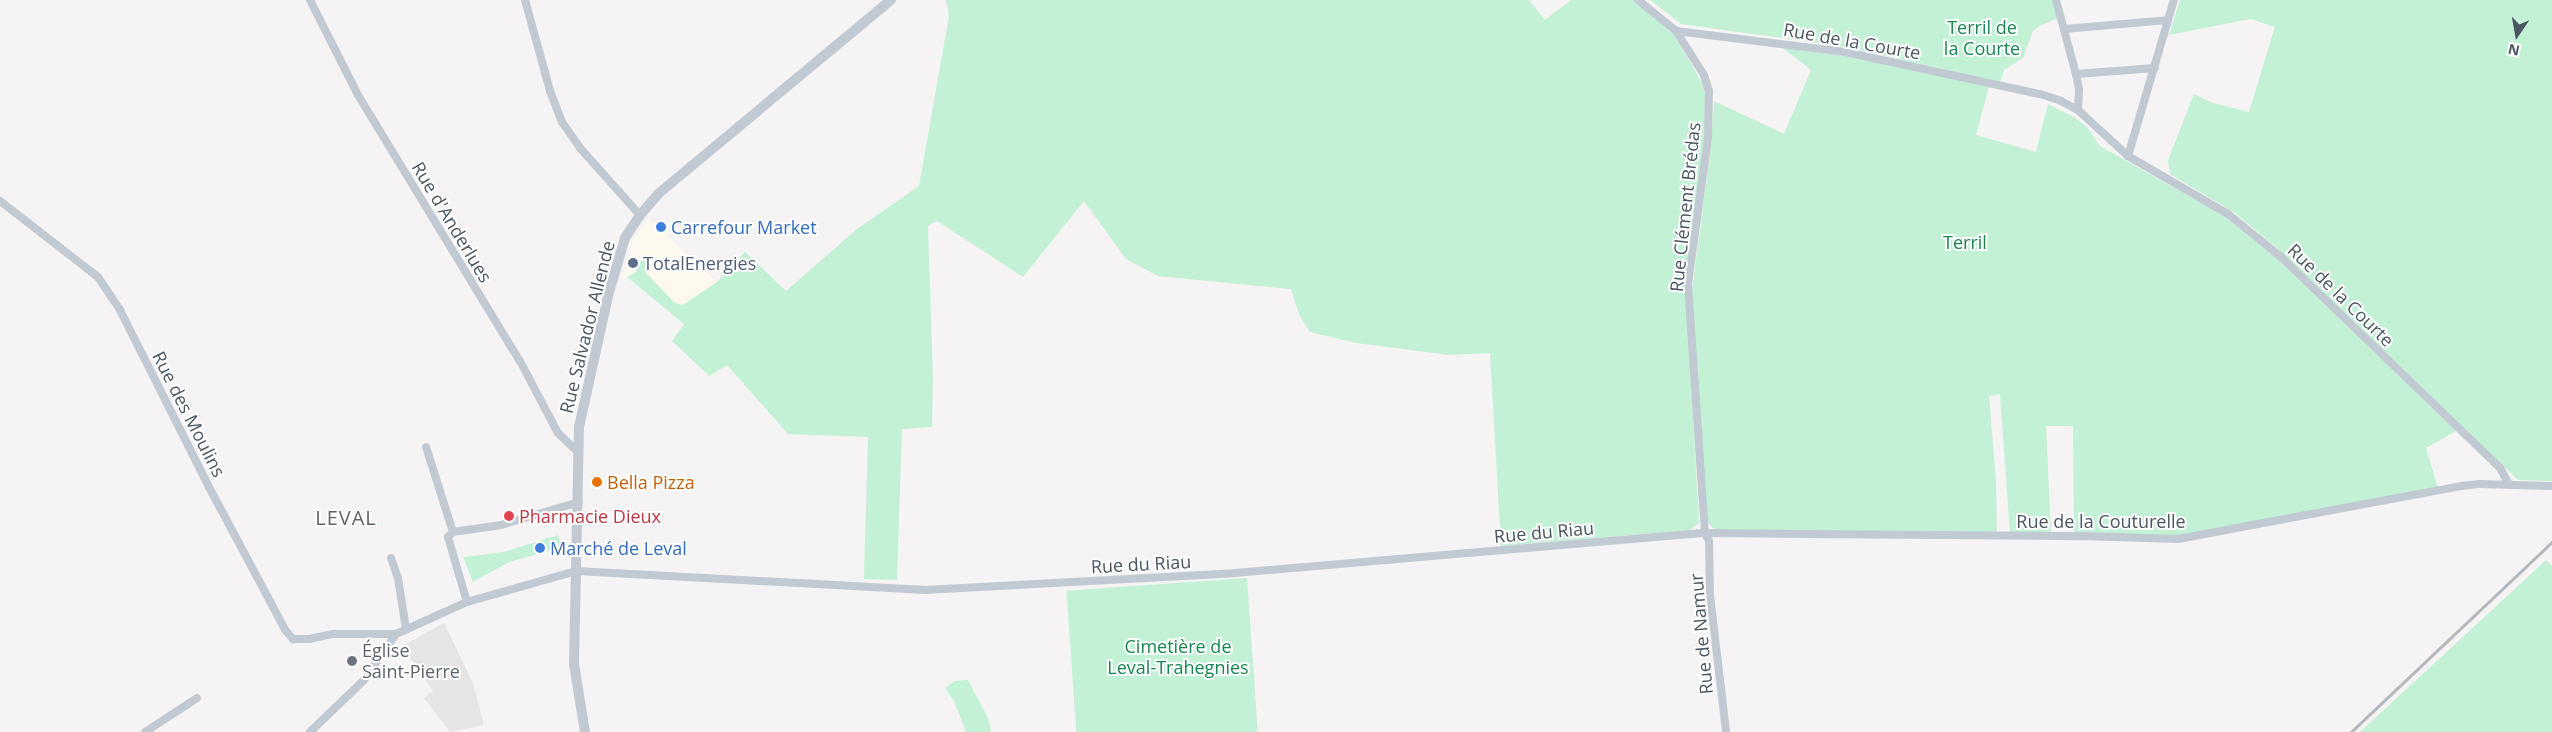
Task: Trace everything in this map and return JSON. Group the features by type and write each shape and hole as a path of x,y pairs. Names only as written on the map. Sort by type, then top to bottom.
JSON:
{"street":[{"name":"Rue d'Anderlues","path":"310,0 358,95 520,361 558,433 578,452"},
{"path":"525,0 550,91 562,122 580,148 640,216"},
{"name":"Rue Salvador Allende","path":"584,732 574,664 580,427 609,292 625,238 658,194 891,0"},
{"name":"Rue Clément Brédas","path":"1638,0 1676,31 1704,75 1709,91 1708,138 1688,284 1705,533"},
{"path":"2056,0 2076,74 2079,90 2078,110"},
{"path":"2128,156 2174,0"},
{"path":"2064,29 2168,20"},
{"name":"Rue de la Courte","path":"1676,31 1845,52 2040,94 2061,101 2078,110 2128,156 2228,214 2280,257 2500,468 2509,484"},
{"path":"2076,74 2155,68"},
{"name":"Rue des Moulins","path":"0,201 98,278 120,310 209,487 286,630 293,639 309,639 333,634 396,634"},
{"path":"426,447 453,532"},
{"name":"Rue de la Couturelle","path":"1705,533 2082,536 2178,539 2462,486 2509,484 2552,486"},
{"path":"467,602 448,538 453,532 501,525 579,502"},
{"name":"Rue du Riau","path":"396,634 467,602 576,571 926,590 1227,574 1705,533"},
{"name":"Rue de Namur","path":"1705,533 1709,541 1710,595 1726,732"},
{"path":"391,558 398,578 406,629"},
{"path":"310,732 364,680 396,634"},
{"path":"145,732 197,698"}],"shaded area":[{"path":"648,218 717,282 686,304 675,303 654,284 655,282 646,273 648,271 642,255 636,272 621,280 633,240"},
{"path":"444,623 473,683 484,725 450,732 424,698 433,691 402,646"}],"green space":[{"path":"946,0 1529,0 1545,20 1571,0 1634,0 1675,36 1705,88 1707,113 1686,293 1699,523 1690,530 1501,546 1490,353 1449,355 1356,343 1310,332 1299,314 1291,289 1158,276 1126,259 1084,201 1023,277 937,221 928,226 933,379 932,427 902,429 897,580 864,579 868,437 788,434 727,365 709,376 672,341 684,324 627,277 636,272 644,255 648,269 646,273 675,303 683,305 717,282 745,252 786,291 857,229 919,186 949,16"},
{"name":"Terril de la Courte","path":"1650,0 2053,0 2058,18 2041,25 2033,31 2023,58 2004,70 2000,82 1846,47 1681,24"},
{"path":"2180,0 2552,0 2552,481 2518,480 2277,248 2235,213 2170,174 2168,160 2194,94 2213,103 2249,112 2275,27 2250,19 2169,35"},
{"name":"Terril","path":"1783,48 1850,57 1989,87 1976,135 2036,152 2048,104 2074,117 2087,127 2100,146 2224,216 2276,258 2456,431 2426,448 2438,488 2179,536 2074,533 2073,426 2046,426 2051,533 2010,533 2000,394 1989,396 1996,481 1997,533 1717,531 1707,521 1692,291 1711,146 1714,101 1784,134 1811,70"},
{"path":"558,535 563,547 509,562 473,582 463,557 504,552"},
{"path":"2546,560 2552,566 2552,732 2360,732"},
{"name":"Cimetière de Leval-Trahegnies","path":"1247,578 1258,732 1076,732 1066,591"},
{"path":"968,680 988,718 991,732 966,732 954,701 945,688 955,681"}],"railway":[{"path":"2351,732 2552,542"}],"place":[{"name":"Carrefour Market","path":"661,227"},
{"name":"TotalEnergies","path":"633,263"},
{"name":"Bella Pizza","path":"597,482"},
{"name":"Pharmacie Dieux","path":"509,516"},
{"name":"Marché de Leval","path":"540,548"},
{"name":"Église Saint-Pierre","path":"352,661"}],"district":[{"name":"LEVAL","path":"346,517"}]}
